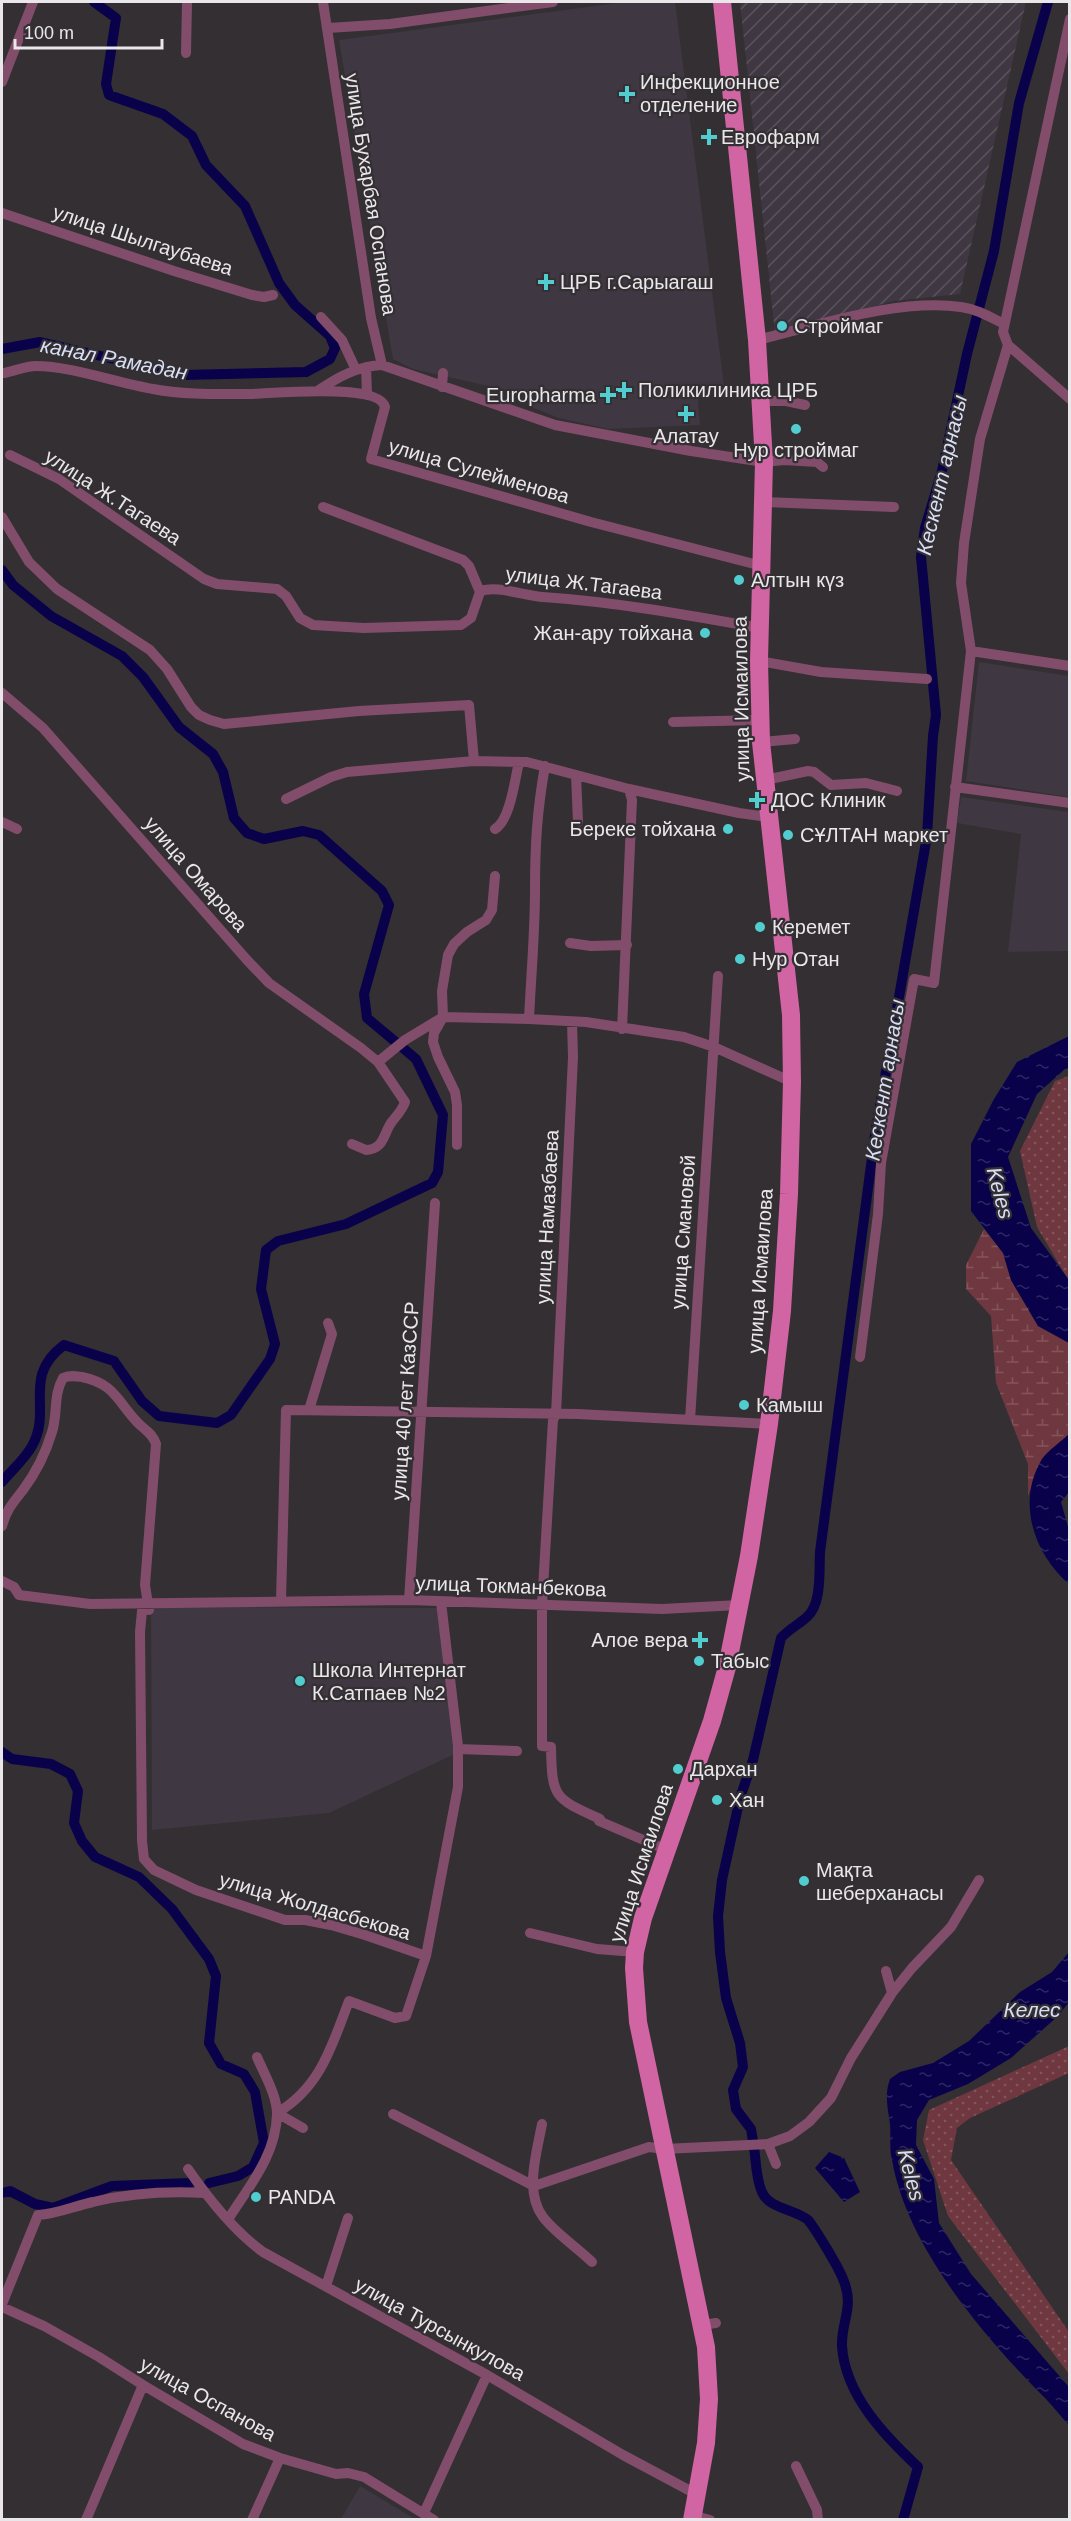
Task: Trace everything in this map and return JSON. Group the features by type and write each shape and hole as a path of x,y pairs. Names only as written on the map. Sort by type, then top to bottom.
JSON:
{"main road":[{"name":"улица Исмаилова","path":"692,2518 706,2443 709,2399 709,2324 664,2149 638,2022 635,1952 643,1918 712,1721 727,1667 740,1605 769,1424 782,1311 792,1082 791,1015 761,742 759,661 764,462 757,340 722,2"}],"street":[{"path":"2,82 33,2"},
{"path":"186,53 187,2"},
{"name":"улица Бухарбая Оспанова","path":"323,2 371,318 382,364"},
{"path":"328,28 390,24 553,2"},
{"path":"1070,19 1003,332 1008,345 1070,399"},
{"name":"улица Шылгаубаева","path":"2,213 174,271 264,297 273,295"},
{"path":"757,340 882,311 925,305 963,307 983,313 1004,324"},
{"path":"4,373 34,366 54,368 154,390 207,394 280,394 318,390 367,395 361,369 342,340 321,317"},
{"path":"860,1357 882,1163 914,979 934,983 971,651 961,583 964,543 980,439 1008,345"},
{"path":"318,390 338,377 382,364 555,425 691,451 764,462 784,460 817,462 823,467"},
{"path":"442,387 443,374"},
{"name":"улица Сулейменова","path":"367,395 381,400 386,407 371,459 689,549 762,566"},
{"path":"760,401 786,401 805,405"},
{"name":"улица Ж.Тагаева","path":"10,455 59,479 204,579 217,584 270,587 280,590 300,618 313,625 364,628 461,625 469,620 480,592 489,589 639,607 760,628"},
{"path":"764,502 894,507"},
{"path":"323,507 457,557 469,566 480,592"},
{"path":"2,517 29,562 57,589 150,650 167,669 191,707 199,715 224,724 359,711 469,705 474,761"},
{"path":"971,651 1070,666"},
{"path":"759,661 820,672 927,679"},
{"name":"улица Омарова","path":"2,693 43,728 269,983 378,1062 405,1102 379,1146 366,1150 352,1144"},
{"path":"673,722 760,720"},
{"path":"761,742 795,739"},
{"path":"286,799 331,777 347,772 474,761 519,762 545,766 629,789 768,817"},
{"path":"495,829 502,825 507,815 519,762"},
{"path":"529,1019 536,825 539,790 545,766"},
{"path":"765,780 808,771 819,775 831,785 866,783 897,791"},
{"path":"576,775 578,822"},
{"path":"956,787 1070,803"},
{"path":"622,1029 632,800 629,789"},
{"path":"2,822 17,829"},
{"path":"456,1145 455,1092 433,1041 434,1033 443,1017 442,991 448,955 454,944 467,932 486,920 492,909 495,876"},
{"path":"570,943 591,946 627,945"},
{"name":"улица Смановой","path":"690,1420 718,976"},
{"path":"378,1062 405,1040 443,1017 529,1019 572,1022 684,1037 714,1047 792,1082"},
{"name":"улица Намазбаева","path":"572,1022 573,1058 556,1414 553,1420 542,1605 542,1746 551,1747 552,1782 557,1795 566,1803 600,1819 599,1821 667,1850"},
{"name":"улица 40 лет КазССР","path":"409,1600 435,1203"},
{"path":"309,1410 332,1334 328,1323"},
{"path":"2,1526 7,1509 23,1490 46,1447 52,1431 57,1392 63,1378 75,1376 102,1383 115,1393 138,1423 154,1438 156,1444 145,1585 149,1607"},
{"path":"281,1601 286,1410 556,1414 769,1424"},
{"name":"улица Токманбекова","path":"2,1581 14,1587 19,1596 90,1604 149,1607 281,1601 409,1600 662,1609 740,1605"},
{"name":"улица Жолдасбекова","path":"277,2113 292,2104 320,2072 349,2001 395,2018 406,2016 426,1956 458,1787 458,1749 441,1602"},
{"name":"улица Жолдасбекова","path":"149,1607 142,1611 140,1632 140,1788 144,1859 154,1870 163,1875 213,1896 285,1920 305,1920 331,1925 426,1956"},
{"path":"458,1749 517,1751"},
{"path":"393,2114 534,2186 649,2147 664,2149 768,2144 790,2136 826,2105 840,2082 850,2058 892,1993 951,1927 979,1880"},
{"path":"530,1933 597,1949 635,1952"},
{"path":"886,1971 892,1993"},
{"path":"229,2218 267,2159 277,2113 257,2057"},
{"path":"277,2113 303,2128"},
{"path":"542,2124 534,2174 536,2198 543,2216 592,2262"},
{"path":"768,2144 776,2164"},
{"name":"улица Турсынкулова","path":"188,2169 205,2193 248,2241 263,2252 487,2375 623,2455 696,2494"},
{"path":"2,2306 38,2215 63,2212 90,2202 124,2196 151,2193 205,2193"},
{"path":"326,2286 348,2218"},
{"name":"улица Оспанова","path":"2,2306 72,2341 243,2444 280,2458 336,2474 348,2473 364,2477 435,2520"},
{"path":"424,2513 487,2375"},
{"path":"86,2520 143,2385"},
{"path":"252,2520 280,2458"},
{"path":"796,2466 817,2510 818,2520"},
{"path":"692,2518 710,2520"}],"shaded area":[{"name":"ЦРБ г.Сарыагаш","path":"625,2 675,2 724,385 697,389 700,425 608,429 559,418 531,407 523,394 413,369 393,359 339,40"},
{"path":"740,2 1026,2 960,294 893,301 775,334"},
{"path":"979,662 1069,676 1069,797 966,781"},
{"path":"961,797 1069,812 1069,951 1008,952 1021,834 957,823"},
{"name":"Школа Интернат К.Сатпаев №2","path":"151,1607 441,1608 457,1753 329,1813 152,1830"},
{"path":"360,2486 415,2519 341,2519"}],"green space":[{"path":"1069,1076 1069,1281 1037,1227 1020,1151 1055,1081"},
{"path":"984,1229 1003,1253 1011,1280 1038,1326 1069,1343 1069,1434 1042,1459 1028,1496 1028,1464 996,1383 991,1316 966,1289 966,1265"},
{"path":"1069,2046 1069,2073 970,2118 957,2128 951,2160 1069,2332 1069,2374 948,2216 923,2140 929,2110"}],"water":[{"name":"Keles","path":"1069,1036 1069,1068 1037,1094 1008,1157 1031,1228 1069,1280 1069,1343 1038,1326 1011,1280 1003,1253 971,1211 971,1144 994,1099 1017,1062"},
{"path":"1069,1434 1069,1492 1061,1502 1069,1530 1069,1584 1046,1558 1038,1543 1030,1510 1030,1492 1034,1475 1042,1459"},
{"name":"Келес","path":"1069,1952 1069,2002 1058,2016 1011,2058 968,2084 929,2100 917,2120 916,2145 934,2179 939,2223 971,2274 1069,2387 1069,2425 974,2319 951,2289 931,2257 900,2193 891,2156 887,2096 890,2079 900,2072 933,2063 969,2041 1020,1992 1052,1972"},
{"path":"829,2152 844,2158 860,2192 844,2202 815,2168"}],"waterway":[{"name":"канал Рамадан","path":"2,349 40,342 183,375 306,372 330,359 335,348 330,336 295,305 279,283 245,206 206,165 192,136 163,114 109,95 106,84 116,18 94,2"},
{"name":"Кескент арнасы","path":"753,2141 751,2129 736,2109 733,2090 743,2067 740,2043 726,1998 720,1952 718,1916 722,1880 740,1798 753,1760 781,1638 807,1617 812,1611 817,1596 820,1552 875,1135 927,836 936,715 921,557 925,528 942,471 967,354 994,251 1019,103 1048,2"},
{"name":"канал Рамадан","path":"2,570 13,585 51,616 122,656 143,677 179,727 213,754 223,772 234,818 247,833 264,839 303,831 319,835 382,891 389,905 364,994 367,1018 416,1059 443,1115 438,1172 432,1183 346,1224 278,1241 266,1250 261,1289 275,1344 270,1359 231,1415 217,1423 159,1416 142,1401 114,1361 64,1345 51,1357 44,1369 41,1381 38,1432 32,1446 2,1482"},
{"name":"канал Рамадан","path":"2,1752 12,1759 51,1764 70,1774 78,1791 74,1823 82,1841 95,1857 139,1877 172,1909 209,1959 216,1976 209,2043 221,2064 244,2074 255,2092 264,2143 253,2167 238,2176 209,2183"},
{"name":"Кескент арнасы","path":"754,2147 758,2181 765,2198 808,2220 827,2248 843,2279 848,2306 842,2346 850,2381 880,2428 918,2467 903,2520"},
{"name":"канал Рамадан","path":"2,2193 10,2191 35,2204 53,2208 112,2186 190,2183"}],"place":[{"name":"Инфекционное отделение","path":"627,94"},
{"name":"Еврофарм","path":"709,137"},
{"name":"ЦРБ г.Сарыагаш","path":"546,282"},
{"name":"Строймаг","path":"782,326"},
{"name":"Поликилиника ЦРБ","path":"624,390"},
{"name":"Europharma","path":"608,395"},
{"name":"Алатау","path":"686,414"},
{"name":"Нур строймаг","path":"796,429"},
{"name":"Алтын күз","path":"739,580"},
{"name":"Жан-ару тойхана","path":"705,633"},
{"name":"ДОС Клиник","path":"757,800"},
{"name":"Береке тойхана","path":"728,829"},
{"name":"СҰЛТАН маркет","path":"788,835"},
{"name":"Керемет","path":"760,927"},
{"name":"Нур Отан","path":"740,959"},
{"name":"Камыш","path":"744,1405"},
{"name":"Алое вера","path":"700,1640"},
{"name":"Табыс","path":"699,1661"},
{"name":"Школа Интернат К.Сатпаев №2","path":"300,1681"},
{"name":"Дархан","path":"678,1769"},
{"name":"Хан","path":"717,1800"},
{"name":"Мақта шеберханасы","path":"804,1881"},
{"name":"PANDA","path":"256,2197"}]}
